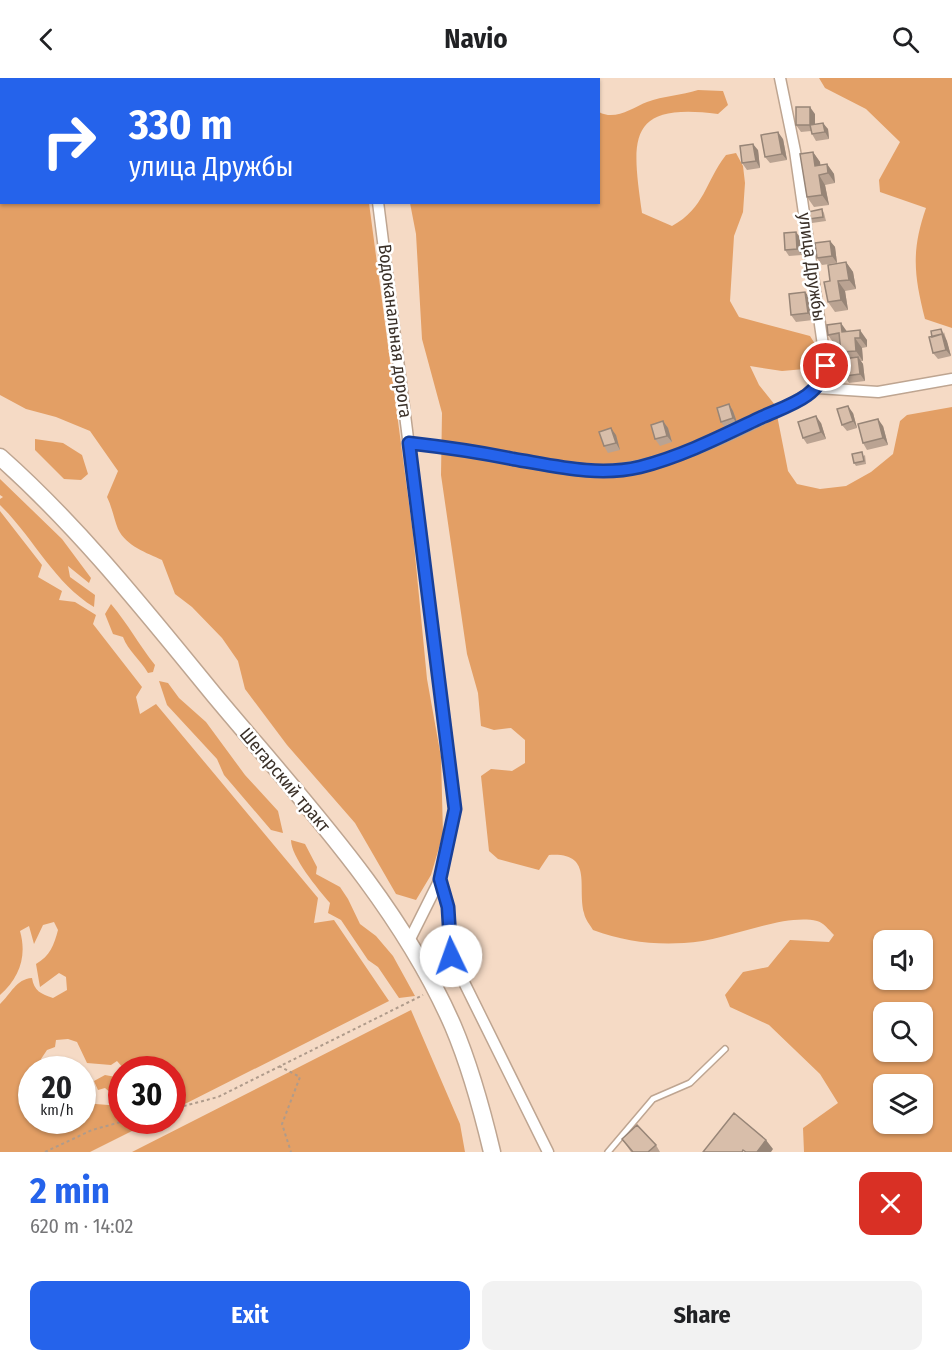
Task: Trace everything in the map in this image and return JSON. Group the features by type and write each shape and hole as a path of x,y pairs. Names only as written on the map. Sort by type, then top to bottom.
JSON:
{"main road":[{"name":"Шегарский тракт","path":"0,457 75,530 125,586 346,854 408,943 435,989 468,1063 492,1152"}],"street":[{"name":"улица Дружбы","path":"780,78 795,151 826,366 824,378 818,388"},
{"name":"Водоканальная дорога","path":"378,204 455,809 440,879 448,907 451,956 548,1152"},
{"path":"409,443 453,448 577,470 638,467 691,451 818,388 879,392 952,379"},
{"path":"408,943 440,879"}],"lane":[{"path":"608,1152 653,1099 690,1083 725,1049"}],"path":[{"path":"186,1105 218,1097 435,989"},
{"path":"279,1066 300,1077 282,1124 291,1152"},
{"path":"45,1152 92,1130 108,1126"}],"shaded area":[{"path":"819,78 952,78 952,328 925,319 921,303 916,250 926,208 880,192 879,180 900,142 866,109 825,88"},
{"path":"698,90 723,91 728,105 718,114 688,112 665,114 650,121 641,132 637,146 637,165 642,213 672,226 683,219 698,203 726,155 736,153 743,166 745,183 743,212 734,236 730,301 739,317 810,336 822,355 816,368 782,371 750,366 759,385 775,405 788,471 797,484 820,489 846,486 871,472 893,454 900,421 907,415 952,407 952,1152 804,1152 803,1128 838,1103 820,1074 769,1025 730,1007 725,995 743,972 768,967 790,940 829,942 834,935 821,923 803,920 787,921 717,938 684,943 649,943 615,937 593,930 586,920 582,903 581,873 578,865 572,859 549,855 539,870 498,859 489,851 481,776 491,769 512,771 525,763 525,740 511,728 494,730 481,726 478,693 467,654 441,475 442,413 422,339 416,234 410,204 600,204 600,112 611,115 623,113 647,102"},
{"path":"0,204 369,204 413,534 427,679 441,757 443,834 431,875 416,900 396,894 355,823 287,745 245,689 238,661 222,638 192,607 175,594 162,560 137,548 122,535 107,497 118,471 90,431 56,417 26,409 0,395"},
{"path":"35,439 63,443 82,455 88,474 81,480 64,479 35,450"},
{"path":"0,479 62,539 91,578 89,583 68,566 70,577 95,595 94,607 55,573 0,505 0,499 3,497 0,495"},
{"path":"0,511 42,565 38,577 62,591 59,600 75,602 96,615 93,624 142,687 136,697 140,714 156,704 318,898 314,923 334,920 389,1001 186,1103 186,1056 108,1056 108,1065 96,1064 96,1056 84,1056 77,1042 68,1039 56,1040 55,1047 47,1050 43,1056 18,1056 18,1134 96,1134 96,1104 108,1105 108,1134 126,1134 90,1152 0,1152 0,1004 18,984 26,979 32,978 34,986 39,991 53,998 67,990 66,977 59,973 40,987 36,964 48,954 53,945 58,930 54,922 43,925 34,944 29,926 20,931 23,949 20,966 13,981 0,995"},
{"path":"111,604 155,665 153,672 148,673 123,637 113,634 105,614"},
{"path":"159,681 168,683 179,698 206,722 245,775 278,811 283,833 271,830 224,775 217,759 167,705"},
{"path":"291,840 305,844 317,867 316,874 340,887 360,924 376,936 393,956 415,996 399,998 378,967 368,960 341,920 328,913 330,903 300,864"},
{"path":"411,1010 460,1124 465,1152 132,1152 167,1134 186,1134 186,1125"},
{"path":"108,1076 108,1091 105,1088 98,1090 96,1080"}],"building":[{"path":"796,107 810,107 810,125 796,125"},
{"path":"823,123 825,132 812,134 810,125"},
{"path":"778,132 782,154 765,157 761,135"},
{"path":"753,144 756,161 742,163 740,146"},
{"path":"813,152 815,166 827,164 828,173 819,175 822,195 807,197 800,154"},
{"path":"822,209 823,217 809,219 808,212"},
{"path":"796,232 797,249 785,250 784,233"},
{"path":"830,241 832,256 817,258 815,243"},
{"path":"846,262 849,280 838,281 841,300 828,302 824,282 830,281 828,265"},
{"path":"805,292 808,313 791,315 789,294"},
{"path":"841,323 842,332 860,330 860,338 855,338 856,351 841,352 839,333 828,335 827,325"},
{"path":"941,329 943,336 942,334 932,337 931,331"},
{"path":"942,334 946,350 933,353 929,337"},
{"path":"858,357 860,374 845,376 843,359"},
{"path":"729,404 733,418 721,422 717,408"},
{"path":"848,406 853,421 842,425 837,409"},
{"path":"816,416 821,432 803,438 798,422"},
{"path":"878,419 883,438 863,443 858,424"},
{"path":"663,421 667,436 655,439 651,425"},
{"path":"611,428 616,443 604,446 599,432"},
{"path":"862,452 864,461 854,463 852,454"},
{"path":"734,1113 766,1140 757,1152 743,1150 742,1152 703,1152"},
{"path":"637,1125 656,1145 648,1152 633,1152 622,1139"}],"route":[{"path":"451,956 448,907 440,879 449,846 455,809 409,443 453,448 577,470 638,467 691,451 796,401 818,388 824,378 826,366"}]}
